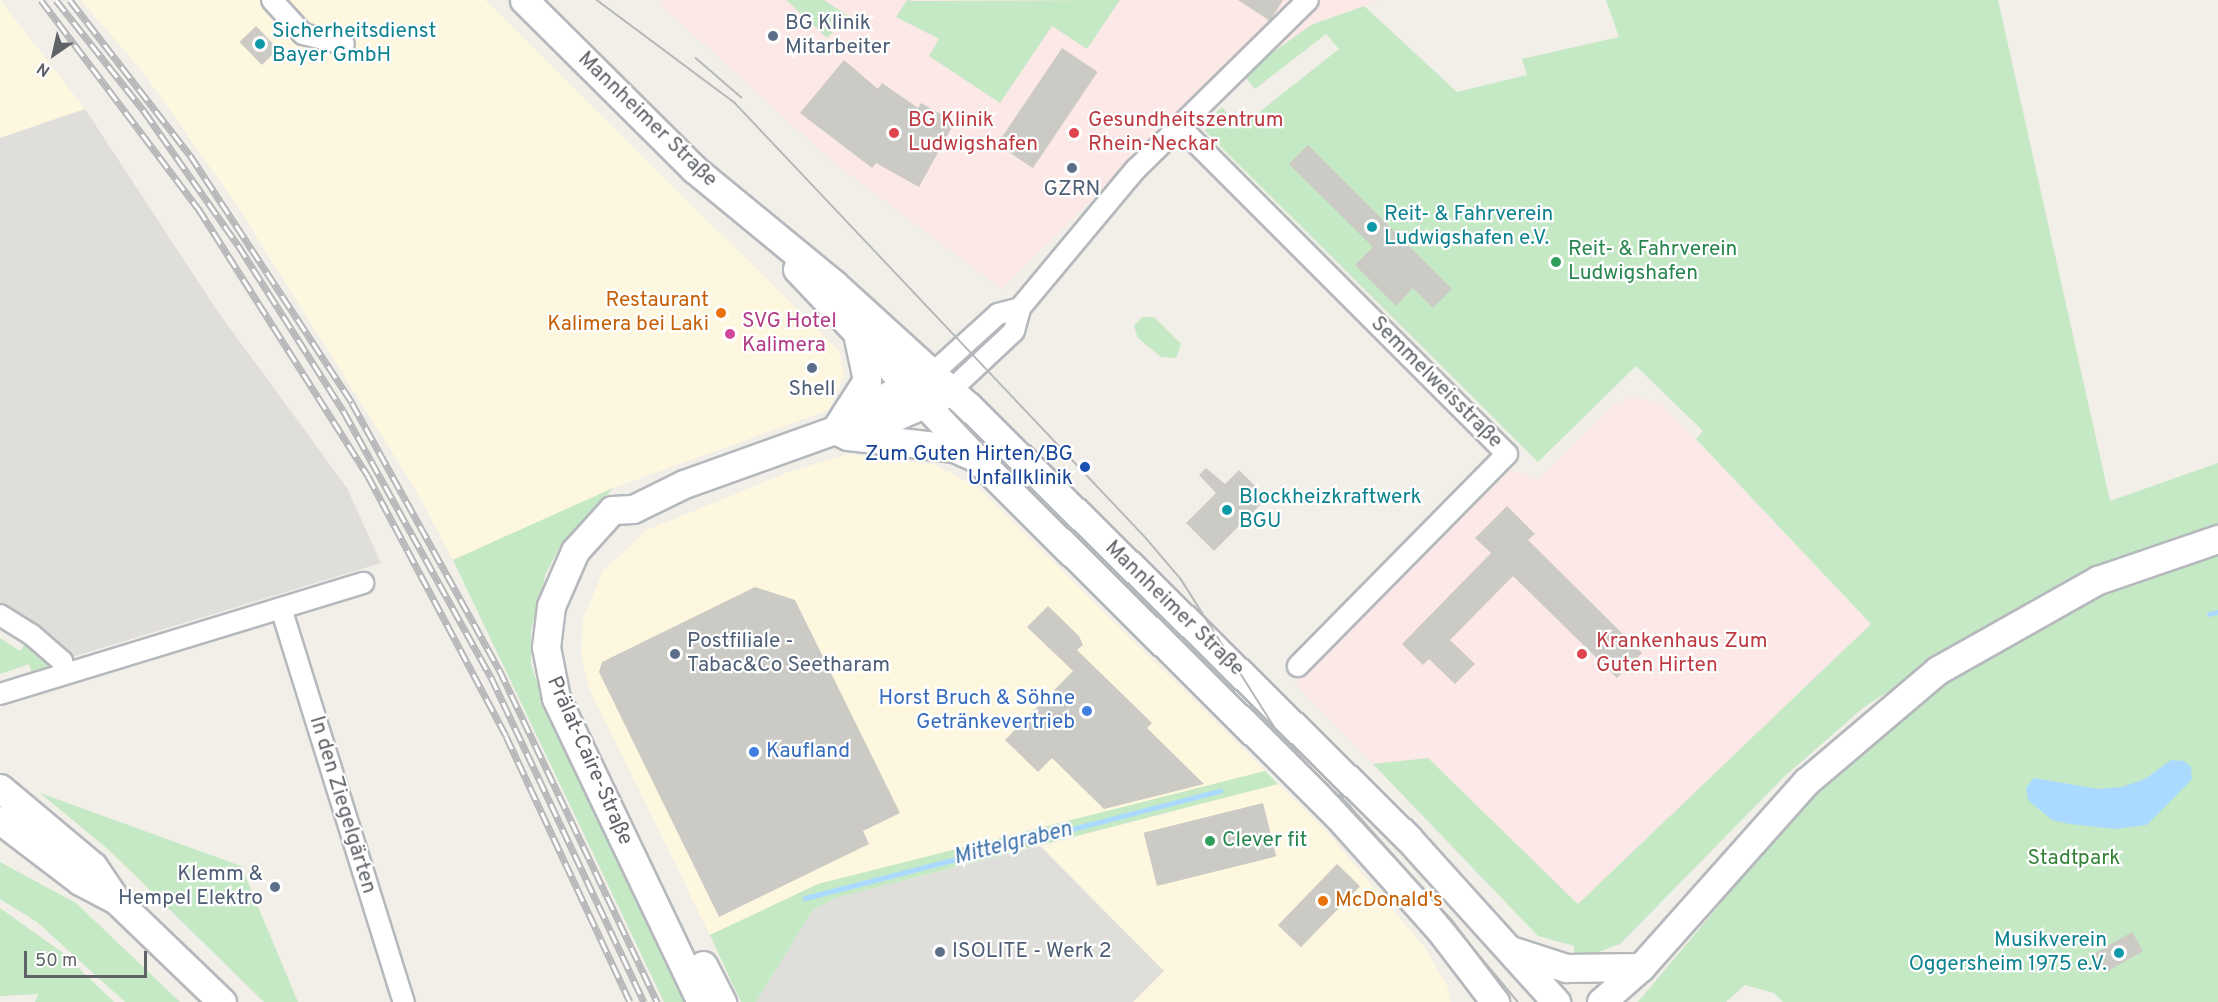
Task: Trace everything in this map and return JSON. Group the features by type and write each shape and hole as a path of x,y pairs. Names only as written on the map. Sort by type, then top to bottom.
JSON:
{"street":[{"path":"272,0 303,34 344,44"},
{"name":"Mannheimer Straße","path":"524,0 694,170 772,238 827,291 942,381 1313,742 1514,951 1556,1002"},
{"path":"942,381 998,314 1020,308 1136,169 1308,0"},
{"name":"Semmelweisstraße","path":"1180,127 1507,454 1298,666"},
{"name":"Mannheimer Straße","path":"827,291 856,334 976,458 1337,815 1440,930 1496,1002"},
{"path":"856,334 867,380 843,427 928,443 976,458"},
{"name":"Prälat-Caire-Straße","path":"722,1002 676,931 556,698 546,647 556,585 575,551 612,510 633,509 684,484 843,427 918,397 942,381"},
{"path":"1601,1002 1641,966 1799,788 1860,731 1938,669 2098,580 2218,539"},
{"path":"0,694 363,583"},
{"name":"In den Ziegelgärten","path":"281,608 404,1002"},
{"path":"0,615 39,641 62,661 65,673"},
{"path":"0,788 93,866 116,900 222,1002"},
{"path":"0,820 80,881 116,900"},
{"path":"1440,930 1473,1002"},
{"name":"Prälat-Caire-Straße","path":"676,931 701,1002"},
{"path":"1514,951 1566,968 1641,966"},
{"path":"1630,1002 1641,966"}],"shaded area":[{"path":"0,0 85,109 0,138"},
{"path":"81,0 485,0 840,352 844,376 829,410 613,488 453,560 414,487 236,204 146,76"},
{"name":"BG Klinik Ludwigshafen","path":"663,0 1380,0 1311,25 1243,74 1230,62 1002,289 833,162 660,4"},
{"path":"85,109 218,312 347,488 381,563 72,657 37,626 0,603 0,138"},
{"name":"Krankenhaus Zum Guten Hirten","path":"1634,396 1662,404 1871,625 1578,905 1428,758 1373,764 1295,683 1507,469 1539,479 1613,406"},
{"name":"Kaufland","path":"848,454 936,465 981,490 1265,771 818,884 710,935 590,690 581,655 583,619 603,571 647,530 789,472"},
{"path":"1278,784 1327,832 1425,948 1447,986 1451,1002 1133,1002 1163,971 1041,846"},
{"name":"ISOLITE - Werk 2","path":"1040,846 1164,971 1133,1002 756,1002 813,910 836,898"}],"green space":[{"path":"786,0 824,0 848,16 827,38"},
{"path":"907,0 1120,0 1087,49 1052,26 1000,103 929,56 939,39 896,17"},
{"path":"1606,0 1998,0 2110,501 2218,463 2218,528 2099,571 2030,602 1864,707 1785,776 1620,944 1574,961 1574,946 1538,936 1373,764 1428,758 1578,904 1871,624 1696,439 1703,431 1636,366 1538,462 1205,131 1209,118 1222,107 1239,128 1339,49 1326,34 1255,89 1243,74 1311,25 1364,6 1457,92 1527,75 1522,59 1619,37"},
{"path":"1142,317 1154,317 1181,344 1176,358 1161,357 1138,338 1134,326"},
{"path":"613,488 562,543 546,573 531,630 531,665 553,727 686,1002 664,1002 453,560"},
{"name":"Stadtpark","path":"2218,551 2218,1002 1783,1002 1774,993 1745,985 1726,1002 1638,1002 1819,786 1941,679 2105,589"},
{"path":"0,638 20,651 27,641 47,660 47,667 33,675 29,664 0,674"},
{"path":"1265,771 1278,784 836,898 813,910 756,1002 741,1002 710,935 818,884"},
{"path":"40,793 241,866 298,1002 264,1002 109,850"},
{"path":"0,862 76,903 180,1002 125,1002 37,922 0,899"},
{"path":"0,908 63,953 114,1002 35,1002 38,994 0,996"}],"water":[{"path":"2171,760 2184,761 2191,767 2192,779 2147,825 2115,829 2070,824 2052,820 2028,800 2026,788 2034,778 2098,789 2122,787 2145,779"}],"building":[{"path":"1238,0 1283,0 1270,21"},
{"name":"Sicherheitsdienst Bayer GmbH","path":"256,26 278,49 262,65 239,42"},
{"path":"1062,48 1098,72 1033,168 997,144"},
{"path":"844,60 878,89 882,83 918,108 921,103 955,122 919,187 876,163 872,168 800,113"},
{"name":"Reit- & Fahrverein Ludwigshafen e.V.","path":"1308,145 1452,289 1433,308 1413,288 1396,306 1355,265 1373,247 1289,164"},
{"name":"Blockheizkraftwerk BGU","path":"1206,468 1225,484 1239,470 1267,498 1214,551 1186,523 1216,493 1199,475"},
{"name":"Krankenhaus Zum Guten Hirten","path":"1507,506 1535,534 1528,540 1642,653 1617,678 1513,576 1450,640 1475,664 1455,684 1429,659 1423,665 1402,644 1491,553 1475,538"},
{"name":"Kaufland","path":"755,587 795,600 900,813 863,831 869,844 719,917 599,672 602,662"},
{"name":"Horst Bruch & Söhne Getränkevertrieb","path":"1048,606 1079,636 1083,645 1077,650 1152,723 1147,728 1204,784 1104,809 1052,758 1038,772 1005,740 1073,671 1027,627"},
{"name":"Clever fit","path":"1263,803 1276,856 1157,886 1144,833"},
{"name":"McDonald's","path":"1337,864 1360,886 1301,947 1278,925"},
{"name":"Musikverein Oggersheim 1975 e.V.","path":"2132,932 2143,951 2105,973 2094,954"}],"waterway":[{"name":"Mittelgraben","path":"2209,614 2218,612"},
{"name":"Mittelgraben","path":"805,898 1220,791"}],"tram line":[{"path":"597,0 735,103 1146,538 1181,579 1277,731 1426,891 1518,1002"},
{"path":"696,58 741,97"}],"railway":[{"path":"41,0 198,208 368,476 506,736 630,1002"},
{"path":"56,0 144,111 238,245 344,412 491,677 644,1002"},
{"path":"70,0 190,155 352,403 499,669 657,1002"}],"place":[{"name":"BG Klinik Mitarbeiter","path":"773,36"},
{"name":"Sicherheitsdienst Bayer GmbH","path":"260,44"},
{"name":"BG Klinik Ludwigshafen","path":"894,133"},
{"name":"Gesundheitszentrum Rhein-Neckar","path":"1074,133"},
{"name":"GZRN","path":"1072,168"},
{"name":"Reit- & Fahrverein Ludwigshafen e.V.","path":"1372,227"},
{"name":"Reit- & Fahrverein Ludwigshafen","path":"1556,262"},
{"name":"Restaurant Kalimera bei Laki","path":"721,313"},
{"name":"SVG Hotel Kalimera","path":"730,334"},
{"name":"Shell","path":"812,368"},
{"name":"Zum Guten Hirten/BG Unfallklinik","path":"1085,467"},
{"name":"Blockheizkraftwerk BGU","path":"1227,510"},
{"name":"Postfiliale - Tabac&Co Seetharam","path":"675,654"},
{"name":"Krankenhaus Zum Guten Hirten","path":"1582,654"},
{"name":"Horst Bruch & Söhne Getränkevertrieb","path":"1087,711"},
{"name":"Kaufland","path":"754,752"},
{"name":"Clever fit","path":"1210,841"},
{"name":"Klemm & Hempel Elektro","path":"275,887"},
{"name":"McDonald's","path":"1323,901"},
{"name":"ISOLITE - Werk 2","path":"940,952"},
{"name":"Musikverein Oggersheim 1975 e.V.","path":"2119,953"}]}
